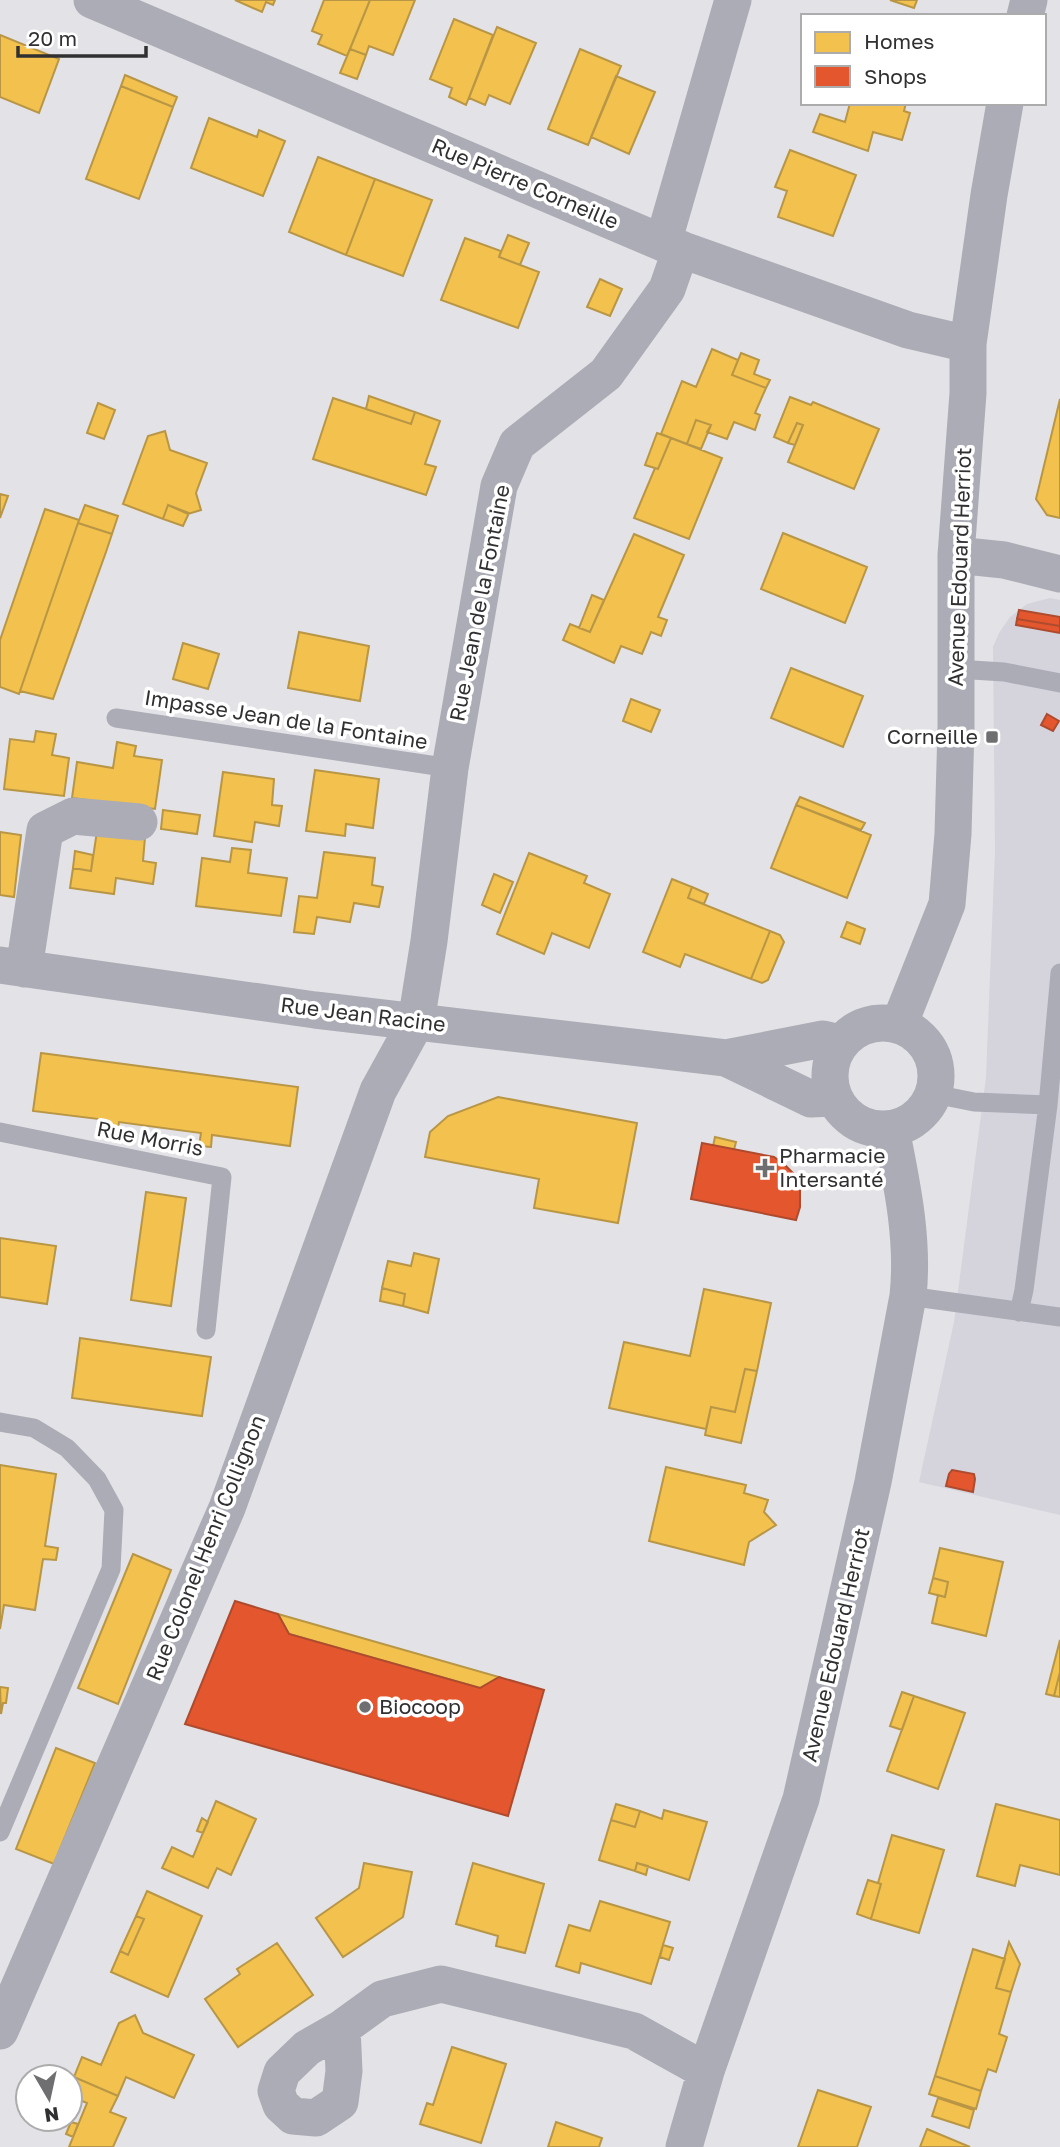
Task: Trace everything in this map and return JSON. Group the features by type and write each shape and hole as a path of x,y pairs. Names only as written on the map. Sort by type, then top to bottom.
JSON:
{"street":[{"name":"Rue Pierre Corneille","path":"92,0 672,246 908,330 968,344"},
{"name":"Rue Jean de la Fontaine","path":"416,1022 429,941 450,768 499,486 517,444 606,374 667,289 672,246 733,0"},
{"name":"Avenue Edouard Herriot","path":"899,1025 947,904 954,834 956,555 968,393 968,344 1005,105"},
{"path":"956,555 1004,560 1060,574"},
{"path":"12,967 44,830 73,816 139,822"},
{"name":"Rue Jean Racine","path":"12,967 315,1010 726,1058 823,1039 840,1043"},
{"name":"Rue Colonel Henri Collignon","path":"0,2031 9,1982 227,1508 379,1091 416,1022"},
{"path":"877,1023 899,1025 918,1035 931,1052 936,1073 934,1094 917,1118 891,1129 868,1128 847,1117 833,1098 829,1070 840,1043 856,1029 877,1023"},
{"name":"Rue Jean Racine","path":"726,1058 811,1099 833,1098"},
{"name":"Avenue Edouard Herriot","path":"684,2147 706,2071 801,1799 873,1482 908,1296 911,1266 906,1212 891,1129"},
{"path":"342,2028 382,1999 441,1984 634,2031 706,2071"}],"lane":[{"path":"956,669 1004,673 1060,683"},
{"name":"Impasse Jean de la Fontaine","path":"116,718 450,768"},
{"path":"1019,1312 1048,1105 1060,973"},
{"path":"934,1094 974,1102 1048,1105"},
{"name":"Rue Morris","path":"0,1132 222,1177 206,1330"},
{"path":"908,1296 1060,1317"},
{"path":"0,1422 34,1428 67,1448 97,1479 114,1510 111,1569 0,1832"}],"shaded area":[{"path":"1050,598 1060,600 1060,1515 919,1482 954,1322 986,1077 995,850 993,647 1010,617 1027,604"}],"building: Homes":[{"path":"235,0 275,0 273,5 266,2 262,12"},
{"path":"324,0 370,0 347,56 318,44 322,35 312,31"},
{"path":"370,0 415,0 393,55 369,46 366,55 350,49"},
{"path":"890,0 917,0 914,8"},
{"path":"454,19 493,35 466,105 449,97 452,88 430,79"},
{"path":"497,27 536,43 510,104 489,95 485,105 469,98"},
{"path":"0,35 59,59 39,113 0,97"},
{"path":"350,49 366,55 357,79 340,73"},
{"path":"580,49 621,66 588,145 548,129"},
{"path":"125,75 177,97 173,107 121,86"},
{"path":"616,76 655,92 629,154 591,137"},
{"path":"121,86 173,107 139,199 86,179"},
{"path":"849,105 906,105 904,111 910,113 902,140 873,132 868,151 813,132 820,114 845,122"},
{"path":"209,118 257,137 259,130 285,141 263,196 191,168"},
{"path":"790,150 856,175 833,236 778,217 787,191 775,187"},
{"path":"318,157 375,179 346,255 289,232"},
{"path":"375,179 432,200 403,276 346,255"},
{"path":"508,235 529,243 520,265 499,257"},
{"path":"465,238 501,251 499,257 539,272 518,328 441,300"},
{"path":"600,279 622,289 610,316 587,307"},
{"path":"712,349 738,360 732,375 766,388 755,413 760,415 755,430 734,422 727,439 707,432 711,425 696,420 687,444 661,434 682,381 696,387"},
{"path":"741,353 759,360 754,374 770,380 766,388 732,375"},
{"path":"369,396 415,412 411,424 366,409"},
{"path":"790,397 811,405 813,402 879,429 854,489 788,462 803,425 797,423 788,443 774,437"},
{"path":"333,398 411,424 415,412 440,421 425,464 436,467 426,495 313,459"},
{"path":"1060,399 1060,518 1047,515 1036,499"},
{"path":"98,403 115,410 104,439 87,433"},
{"path":"696,420 711,425 701,449 687,444"},
{"path":"797,423 803,425 795,445 788,443"},
{"path":"165,431 170,450 207,463 196,493 201,510 188,514 168,505 163,519 123,504 148,436"},
{"path":"657,433 671,438 658,469 645,465"},
{"path":"671,438 722,458 689,539 634,518"},
{"path":"0,494 8,496 0,518"},
{"path":"85,505 118,516 112,534 78,523"},
{"path":"168,505 189,513 183,526 163,519"},
{"path":"45,509 79,520 19,694 0,687 0,640"},
{"path":"78,523 112,534 53,699 20,691"},
{"path":"783,533 867,567 845,623 761,589"},
{"path":"634,534 684,555 658,617 667,620 661,636 651,632 642,654 621,646 614,663 563,640 570,624 590,632"},
{"path":"592,595 604,600 590,632 579,628"},
{"path":"299,632 369,646 360,701 288,688"},
{"path":"183,643 219,654 208,689 173,679"},
{"path":"791,668 863,696 843,747 771,718"},
{"path":"631,699 660,710 651,732 623,721"},
{"path":"36,731 56,734 52,755 69,758 64,796 4,789 10,739 34,742"},
{"path":"117,742 136,746 134,756 162,760 155,809 72,798 77,762 113,768"},
{"path":"315,770 379,779 373,828 346,824 345,836 306,831"},
{"path":"223,772 274,779 272,805 282,806 279,826 255,822 252,842 214,836"},
{"path":"800,797 865,823 861,830 796,805"},
{"path":"796,805 871,835 847,898 771,868"},
{"path":"163,810 200,815 197,834 161,829"},
{"path":"97,831 145,837 143,861 156,863 153,884 116,878 114,894 70,888 73,868 91,871"},
{"path":"0,832 21,835 14,897 0,895"},
{"path":"232,848 251,850 248,873 287,878 281,916 196,906 202,858 230,862"},
{"path":"75,851 93,855 91,871 73,868"},
{"path":"324,852 375,858 372,885 383,887 379,907 354,903 350,922 317,917 314,934 294,932 299,896 317,898"},
{"path":"529,853 587,876 584,883 610,894 589,948 552,933 544,954 497,934"},
{"path":"494,874 513,882 500,913 482,905"},
{"path":"672,879 692,887 688,898 770,931 751,979 685,954 680,967 643,952"},
{"path":"692,887 708,894 704,904 688,898"},
{"path":"847,922 865,929 860,944 841,937"},
{"path":"770,931 780,935 784,942 768,980 762,983 751,979"},
{"path":"41,1053 298,1087 290,1146 212,1135 211,1147 199,1146 201,1133 119,1122 117,1135 105,1134 107,1120 33,1111"},
{"path":"498,1097 637,1123 618,1223 534,1208 539,1179 425,1157 430,1132 448,1116"},
{"path":"715,1137 736,1142 734,1150 713,1146"},
{"path":"146,1192 186,1198 171,1306 131,1300"},
{"path":"0,1238 56,1246 47,1304 0,1297"},
{"path":"414,1253 439,1259 428,1313 403,1306 405,1294 382,1288 388,1261 411,1266"},
{"path":"382,1288 405,1294 403,1306 380,1301"},
{"path":"704,1289 771,1303 757,1371 745,1369 735,1412 711,1407 706,1429 609,1408 624,1342 690,1356"},
{"path":"80,1338 211,1357 202,1416 72,1398"},
{"path":"745,1369 757,1371 741,1443 705,1435 711,1407 735,1412"},
{"path":"0,1465 56,1474 45,1546 58,1548 56,1560 43,1559 35,1610 4,1605 0,1629"},
{"path":"666,1467 746,1485 744,1493 768,1500 764,1512 776,1525 749,1542 744,1565 649,1541"},
{"path":"940,1548 1003,1562 986,1636 932,1623 938,1595 945,1597 948,1582 933,1578"},
{"path":"133,1554 171,1570 118,1704 78,1688"},
{"path":"933,1578 948,1582 945,1597 929,1593"},
{"path":"278,1614 499,1677 480,1688 289,1634"},
{"path":"1060,1640 1060,1672 1054,1696 1046,1694"},
{"path":"1060,1672 1060,1697 1054,1696"},
{"path":"0,1687 8,1688 1,1714"},
{"path":"902,1692 914,1696 902,1730 890,1726"},
{"path":"914,1696 965,1713 938,1789 887,1771"},
{"path":"56,1748 95,1763 54,1864 16,1849"},
{"path":"216,1801 256,1819 231,1875 217,1868 208,1888 162,1868 172,1847 193,1857"},
{"path":"616,1804 640,1811 635,1827 611,1820"},
{"path":"996,1804 1060,1820 1060,1875 1020,1865 1015,1886 977,1876"},
{"path":"664,1810 707,1822 689,1880 637,1863 635,1871 599,1860 611,1820 635,1827 640,1811 662,1819"},
{"path":"202,1818 208,1822 203,1833 197,1831"},
{"path":"892,1835 944,1850 919,1933 871,1919"},
{"path":"364,1863 412,1872 403,1917 343,1957 316,1918 359,1888"},
{"path":"473,1863 544,1884 525,1953 496,1946 498,1936 456,1924"},
{"path":"637,1863 648,1866 646,1875 635,1871"},
{"path":"868,1880 881,1884 871,1919 857,1914"},
{"path":"147,1891 202,1916 168,1997 111,1972 120,1951 128,1955 144,1919 136,1916"},
{"path":"600,1901 670,1922 651,1984 581,1963 579,1973 556,1966 569,1925 590,1931"},
{"path":"136,1916 144,1919 128,1955 120,1951"},
{"path":"1009,1942 1020,1964 1011,1992 996,1988"},
{"path":"277,1943 313,1995 238,2047 205,1999 240,1974 237,1969"},
{"path":"663,1945 673,1948 669,1960 660,1957"},
{"path":"973,1949 1005,1959 996,1988 1011,1992 999,2034 1007,2037 996,2072 988,2069 981,2091 935,2076"},
{"path":"135,2015 143,2033 194,2055 174,2098 126,2077 118,2096 84,2081 84,2063 80,2063 82,2057 101,2065 119,2023"},
{"path":"452,2047 506,2064 481,2143 420,2124 427,2103 433,2105"},
{"path":"935,2076 981,2091 976,2109 929,2094"},
{"path":"84,2081 118,2096 110,2112 126,2118 113,2147 69,2147 75,2133 84,2133 84,2110 87,2103 84,2102"},
{"path":"818,2090 871,2107 857,2147 798,2147"},
{"path":"938,2098 974,2110 969,2128 932,2116"},
{"path":"556,2122 602,2138 599,2147 548,2147"},
{"path":"927,2129 970,2147 920,2147"}],"building: Shops":[{"path":"1019,610 1060,617 1060,626 1017,619"},
{"path":"1017,619 1060,626 1060,633 1016,625"},
{"path":"1047,714 1059,721 1053,731 1041,725"},
{"path":"702,1143 774,1157 785,1165 794,1174 800,1190 800,1207 796,1220 691,1199"},
{"path":"952,1470 974,1474 973,1492 946,1486"},
{"name":"Biocoop","path":"235,1601 278,1614 289,1634 480,1688 499,1677 544,1690 508,1816 185,1724"}],"place":[{"name":"Corneille","path":"992,737"},
{"name":"Pharmacie Intersanté","path":"765,1168"},
{"name":"Biocoop","path":"365,1707"}]}
